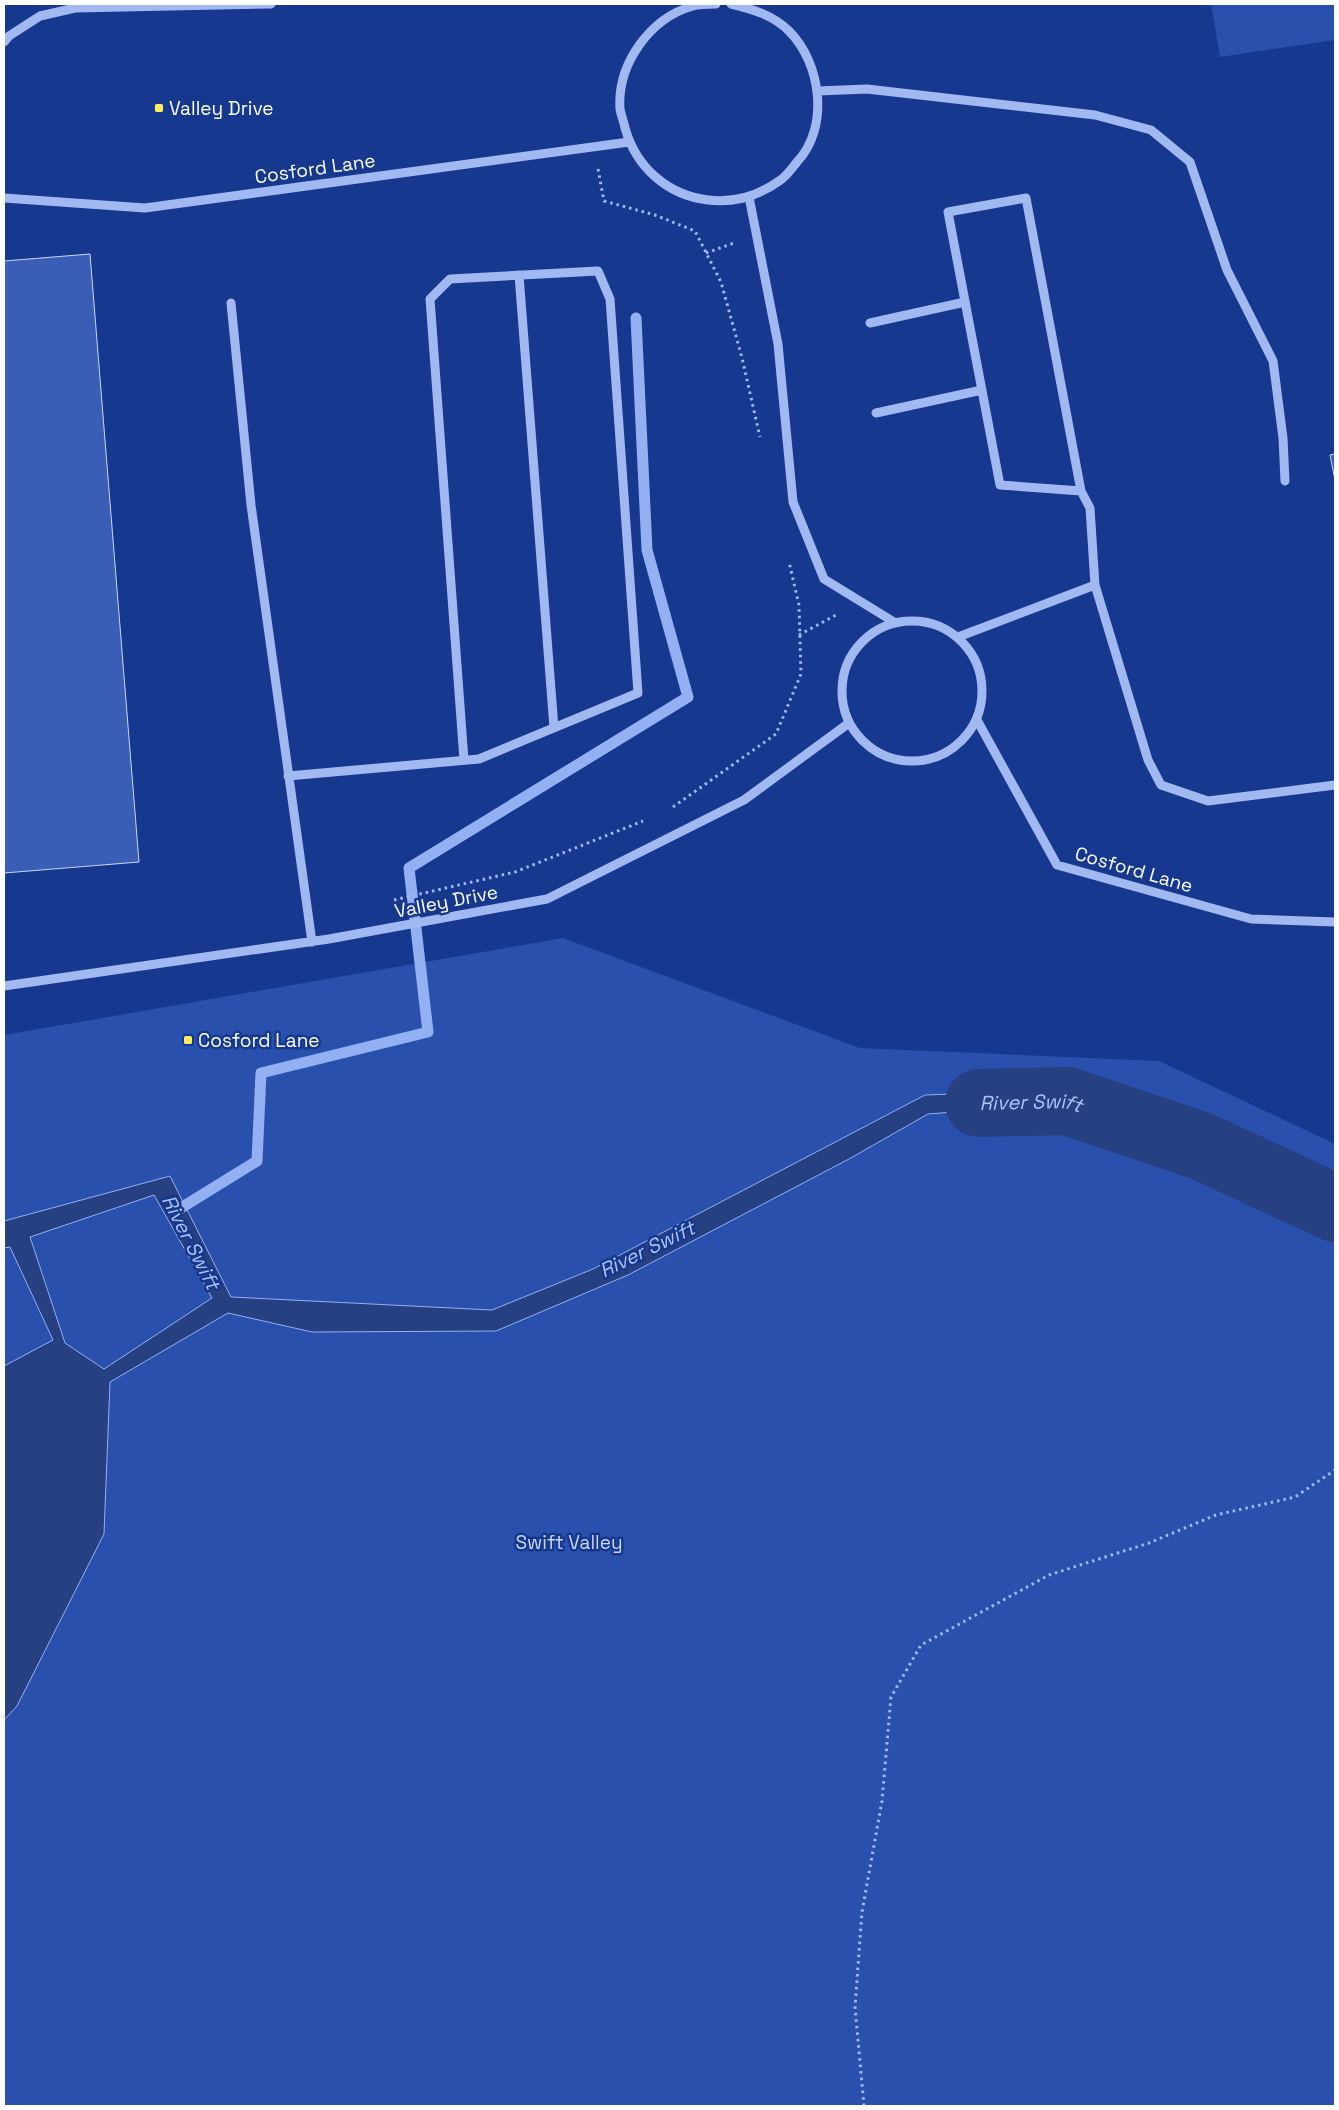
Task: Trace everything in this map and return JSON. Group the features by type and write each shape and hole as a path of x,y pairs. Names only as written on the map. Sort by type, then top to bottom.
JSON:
{"street":[{"path":"4,42 9,36 40,16 75,8 271,4"},
{"path":"716,4 693,5 662,21 638,45 624,76 620,110 629,142 644,167 666,186 693,198 721,201 749,197 780,181 803,156 816,125 818,91 808,58 788,30 760,11 731,4"},
{"path":"818,91 867,89 1095,115 1151,130 1190,162 1227,270 1273,361 1283,438 1285,482"},
{"name":"Cosford Lane","path":"4,198 145,208 629,142"},
{"path":"749,197 778,344 793,502 824,578 894,622"},
{"path":"1080,491 1000,485 948,212 1026,198 1080,491 1090,508 1095,585 1148,760 1161,785 1208,801 1335,785"},
{"path":"288,776 479,759 638,693 610,299 598,270 450,279 430,299 464,760"},
{"path":"519,275 554,728"},
{"path":"870,323 965,302"},
{"path":"231,303 251,505 312,942"},
{"path":"876,413 982,390"},
{"path":"958,637 1095,585"},
{"path":"916,620 938,625 958,637 973,654 981,675 982,698 976,720 964,739 946,753 925,760 902,760 881,754 863,741 849,723 842,703 842,682 848,662 859,644 875,630 894,622 916,620"},
{"name":"Cosford Lane","path":"976,720 1057,865 1251,919 1335,922"},
{"name":"Valley Drive","path":"4,986 312,942 547,899 744,800 849,723"}],"path":[{"path":"799,635 860,601"},
{"path":"864,2106 854,2007 862,1912 882,1801 891,1697 920,1645 1049,1575 1149,1543 1216,1515 1294,1497 1335,1470"}],"green space":[{"path":"1211,4 1335,4 1335,40 1220,57"},
{"name":"Swift Valley","path":"563,938 860,1048 1159,1061 1335,1144 1335,2106 4,2106 4,1035"}],"water":[{"path":"1112,1088 1170,1110 1261,1181 1335,1214 1335,1228 1255,1188 1174,1126 1108,1100 928,1114 849,1159 628,1275 496,1331 312,1332 228,1313 110,1382 104,1534 17,1706 4,1720 4,1366 53,1340 10,1247 4,1248 4,1221 170,1176 231,1297 492,1310 593,1269 925,1095","holes":["154,1195 212,1298 104,1369 65,1343 30,1237"]}],"building":[{"path":"90,254 139,862 4,873 4,261"},
{"path":"1335,454 1335,480 1330,455"}],"waterway":[{"path":"176,1211 257,1161 261,1073 428,1032 409,868 688,697 647,550 636,318"},
{"name":"River Swift","path":"979,1103 1067,1101 1201,1146 1335,1208"}],"place":[{"name":"Valley Drive","path":"159,108"},
{"name":"Cosford Lane","path":"188,1040"}]}
